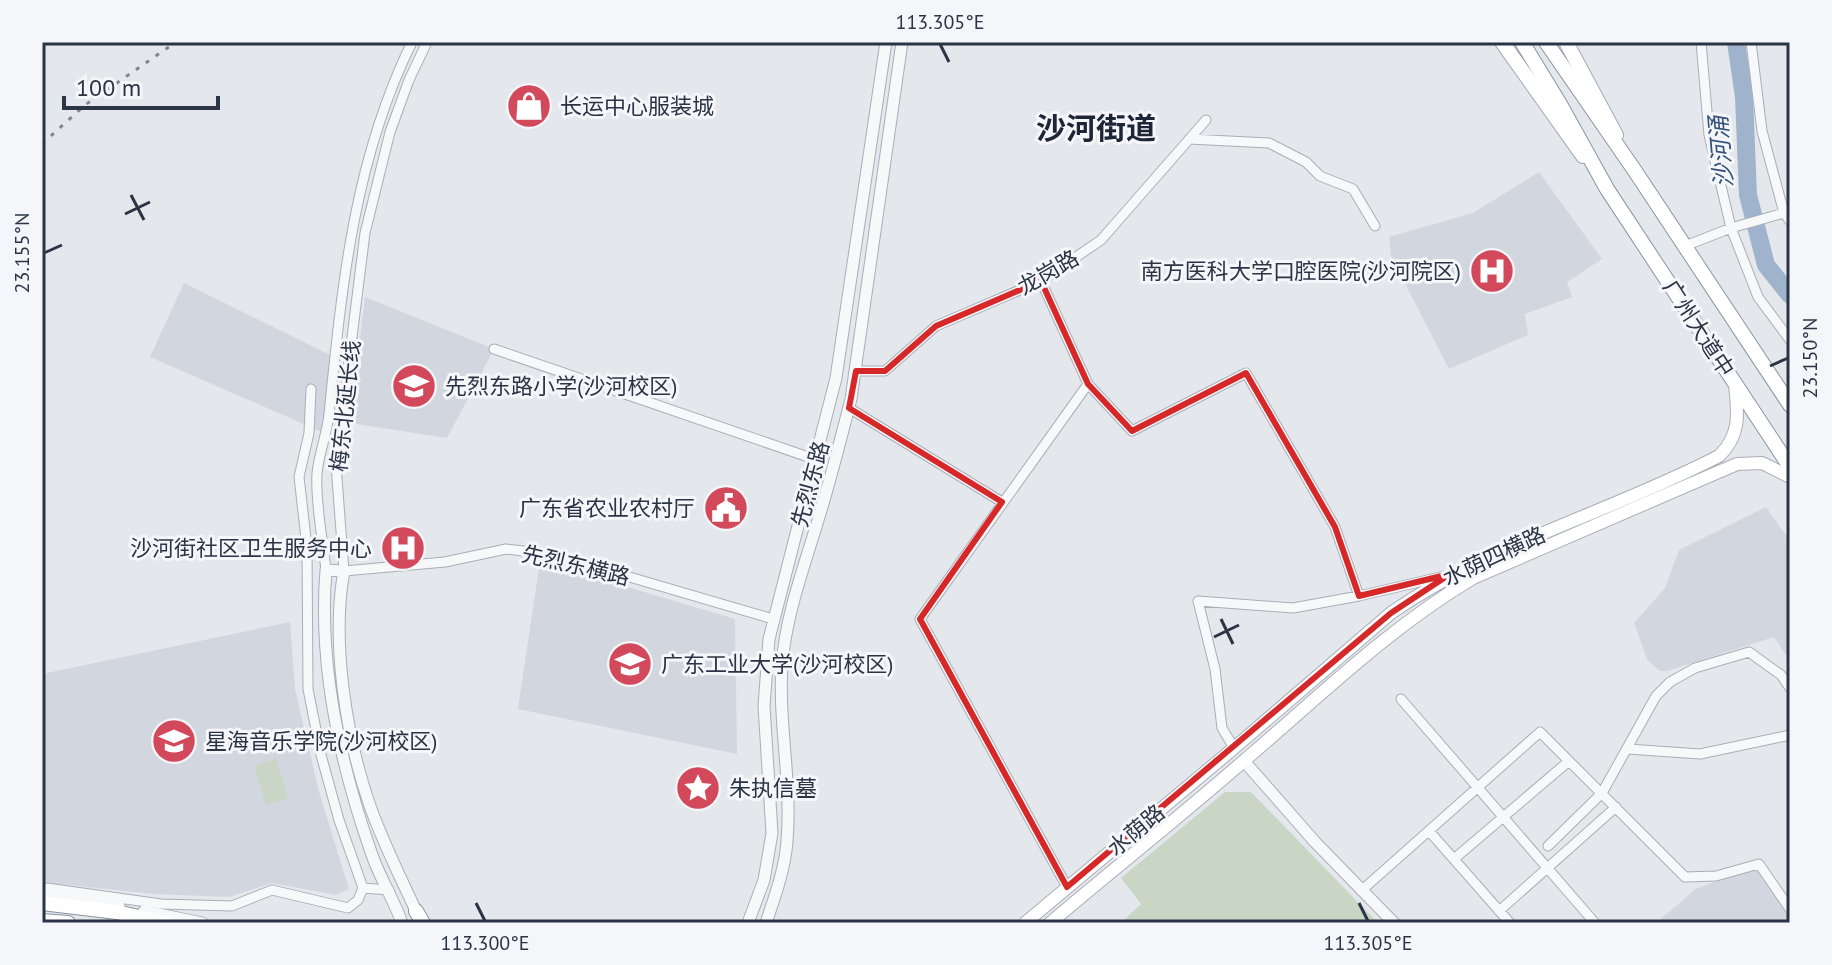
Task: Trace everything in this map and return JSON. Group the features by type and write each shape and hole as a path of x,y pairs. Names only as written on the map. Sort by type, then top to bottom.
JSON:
{"main road":[{"name":"广州大道中","path":"1502,42 1607,189 1790,467"},
{"name":"广州大道中","path":"1522,42 1607,189"},
{"name":"广州大道中","path":"1546,42 1790,405"},
{"name":"广州大道中","path":"1566,42 1635,171"},
{"name":"水荫四横路","path":"1234,748 1391,613 1450,574 1719,456 1732,441 1738,422 1735,383"},
{"name":"水荫四横路","path":"1244,761 1399,626 1473,578 1737,464 1762,463 1790,477"},
{"path":"1234,748 1244,761"},
{"name":"水荫路","path":"1025,923 1234,748"},
{"name":"水荫路","path":"1050,923 1244,761"},
{"path":"42,903 165,923"},
{"path":"42,921 68,923"}],"street":[{"name":"梅东北延长线","path":"402,923 374,860 358,811 333,708 325,648 326,570 317,474 327,429 358,192 377,129 412,42"},
{"name":"梅东北延长线","path":"420,917 384,843 368,801 353,740 341,665 338,603 344,571 336,465 370,207 390,132 427,42"},
{"name":"先烈东路","path":"748,923 764,880 772,833 764,734 764,685 773,619 817,460 841,347 886,42"},
{"name":"先烈东路","path":"766,923 783,869 787,842 781,691 783,661 798,590 849,408 902,42"},
{"path":"1701,42 1709,135 1731,228 1758,297 1790,340"},
{"path":"1685,246 1762,219 1787,217 1762,131 1751,42"},
{"path":"399,70 416,65"},
{"name":"龙岗路","path":"856,371 885,371 936,326 1041,281 1101,240 1206,120"},
{"path":"1189,139 1269,143 1306,162 1320,176 1353,189 1375,226"},
{"path":"1041,281 1088,384 1132,431 1246,373 1335,527 1359,596"},
{"path":"494,349 817,460"},
{"path":"334,360 349,361"},
{"path":"1067,887 920,619 1088,384"},
{"path":"42,894 47,888 161,904 232,906 272,890 348,908 358,900 363,888 335,807 308,689 307,547 299,477 309,433 311,389"},
{"path":"849,408 1002,502"},
{"path":"821,442 840,446"},
{"path":"299,477 317,474"},
{"name":"先烈东横路","path":"326,570 445,562 506,549 551,554 773,619"},
{"path":"1234,748 1222,728 1215,669 1198,601 1293,608 1450,574"},
{"path":"1548,846 1602,793 1656,696 1670,682 1695,668 1749,652 1781,675 1790,688"},
{"path":"1401,699 1595,923"},
{"path":"1361,891 1540,732 1685,877 1716,876 1759,864 1790,909"},
{"path":"1628,749 1700,754 1790,735"},
{"path":"1244,761 1361,891 1394,923"},
{"path":"1454,859 1569,761"},
{"path":"1499,911 1616,807"},
{"path":"1429,831 1510,923"},
{"path":"363,888 389,890"},
{"path":"42,894 202,923"}],"highlighted area":[{"path":"1041,281 1088,384 1132,431 1246,373 1335,527 1359,596 1450,574 1391,613 1067,887 920,619 1002,502 849,408 856,371 885,371 936,326"}],"shaded area":[{"name":"南方医科大学口腔医院(沙河院区)","path":"1539,172 1602,259 1567,282 1572,297 1525,314 1528,335 1449,369 1391,256 1389,237 1473,213"},
{"path":"184,283 332,356 322,432 150,357"},
{"name":"先烈东路小学(沙河校区)","path":"365,297 494,349 447,438 350,423"},
{"path":"1766,507 1790,541 1790,661 1774,637 1660,671 1647,659 1634,623 1665,588 1679,550"},
{"name":"广东工业大学(沙河校区)","path":"540,561 735,619 737,754 518,709"},
{"name":"星海音乐学院(沙河校区)","path":"290,622 295,689 319,792 349,889 336,895 272,883 229,897 153,894 42,882 42,674"},
{"path":"1755,866 1790,912 1790,923 1656,923 1696,889"}],"green space":[{"path":"276,759 288,798 266,805 254,766"},
{"path":"1225,792 1251,792 1378,923 1121,923 1141,904 1121,878"}],"waterway":[{"name":"沙河涌","path":"1736,42 1744,97 1748,195 1766,265 1790,295"}],"railway":[{"path":"42,144 85,105 176,42"}],"place":[{"name":"长运中心服装城","path":"529,106"},
{"name":"南方医科大学口腔医院(沙河院区)","path":"1492,271"},
{"name":"先烈东路小学(沙河校区)","path":"414,386"},
{"name":"广东省农业农村厅","path":"726,508"},
{"name":"沙河街社区卫生服务中心","path":"403,548"},
{"name":"广东工业大学(沙河校区)","path":"630,664"},
{"name":"星海音乐学院(沙河校区)","path":"174,741"},
{"name":"朱执信墓","path":"698,788"}],"district":[{"name":"沙河街道","path":"1096,127"}]}
